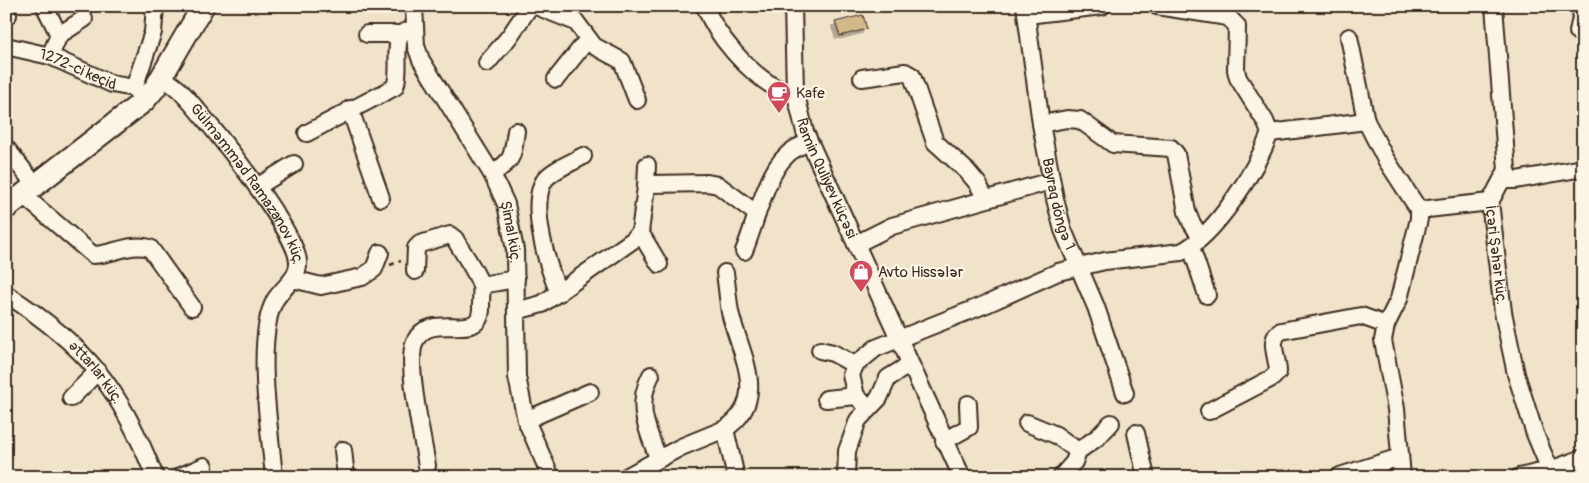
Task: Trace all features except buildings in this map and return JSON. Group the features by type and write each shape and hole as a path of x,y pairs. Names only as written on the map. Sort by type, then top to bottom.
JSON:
{"main road":[{"path":"6,208 139,94 162,77 203,6"}],"street":[{"path":"139,94 153,32 155,6"},
{"name":"Şimal küç.","path":"414,6 407,31 416,46 421,60 492,174 506,204 512,230 516,280 517,377 526,420 551,477"},
{"path":"487,63 509,37 530,6"},
{"path":"536,6 576,22 588,39 604,52 622,61 637,100"},
{"path":"705,6 721,36 742,60 777,88 795,91"},
{"name":"Ramin Quliyev küçəsi","path":"793,6 795,91 801,120 809,142 909,365 962,477"},
{"path":"1026,11 1102,6"},
{"path":"869,408 856,396 852,388 851,375 855,365 876,348 1058,272 1126,258 1165,255 1196,242 1229,208 1270,133 1265,121 1238,78 1236,70 1237,26 1228,17 1157,6"},
{"name":"İçəri Şəhər küç.","path":"1494,6 1507,154 1503,180 1490,202 1503,312 1516,374 1535,434 1552,473"},
{"path":"45,7 59,35"},
{"path":"1578,32 1583,8"},
{"name":"Bayraq döngə 1","path":"1026,11 1041,124 1051,181 1063,230 1077,267 1096,307 1124,393"},
{"path":"50,56 59,35 84,19"},
{"path":"367,34 407,31"},
{"path":"307,134 350,109 395,87 397,80 397,42 407,31"},
{"path":"1349,37 1366,121 1385,158 1419,210 1419,219 1398,299 1386,325 1383,340 1384,355 1396,409 1402,477"},
{"path":"556,79 588,39"},
{"name":"1272-ci keçid","path":"6,46 50,56 139,94"},
{"path":"862,78 905,72 912,76 935,142 968,171 978,184 985,198"},
{"name":"Gülməmməd Ramazanov küç.","path":"162,77 184,95 257,186 294,248 298,260 298,269 293,278 276,298 270,310 264,347 274,477"},
{"path":"350,109 381,198"},
{"path":"1041,124 1067,119 1080,120 1113,144 1171,148 1176,154 1207,295"},
{"path":"1270,133 1366,121"},
{"path":"492,174 509,162 516,132"},
{"path":"744,251 757,214 778,165 795,148 809,142"},
{"path":"6,148 29,190 93,255 130,246 141,245 150,248 192,307"},
{"path":"559,293 552,277 544,246 539,204 540,192 547,178 583,156"},
{"path":"257,186 294,164"},
{"path":"516,311 542,304 633,240 640,232 647,165"},
{"path":"1503,180 1516,180 1583,168"},
{"path":"856,244 892,226 985,198 1051,181"},
{"path":"646,187 661,182 718,185 757,214"},
{"path":"1419,210 1490,202"},
{"path":"640,232 659,264"},
{"path":"415,264 416,248 420,244 450,235 455,239 481,285 482,311 480,321 475,325 432,328 423,332 414,343 412,356 415,391 427,466"},
{"path":"293,278 321,286 362,277 370,273 378,259"},
{"path":"626,477 658,458 732,425 745,407 750,391 749,373 730,312 725,273"},
{"path":"481,285 516,280"},
{"name":"Əttarlar küç.","path":"6,294 65,336 98,371 128,416 155,477"},
{"path":"1209,411 1272,378 1278,372 1273,341 1276,334 1281,331 1361,316 1386,325"},
{"path":"820,350 833,353 855,365"},
{"path":"846,477 847,451 858,420 879,398 888,378 909,365"},
{"path":"70,398 98,371"},
{"path":"652,375 644,391 644,412 658,458"},
{"path":"526,420 590,392"},
{"path":"826,399 856,396"},
{"path":"944,440 969,427 968,404"},
{"path":"1061,477 1074,462 1078,451 1098,437 1111,422"},
{"path":"1028,423 1056,435 1078,451"},
{"path":"725,429 736,477"},
{"path":"1136,434 1146,477"},
{"path":"343,450 346,477"},
{"path":"1340,476 1400,458"},
{"path":"1519,477 1552,473 1583,458"},
{"path":"179,477 204,466"}],"path":[{"path":"378,259 392,264 415,264"}],"place":[{"name":"Kafe","path":"779,114"},
{"name":"Avto Hissələr","path":"861,293"}]}
